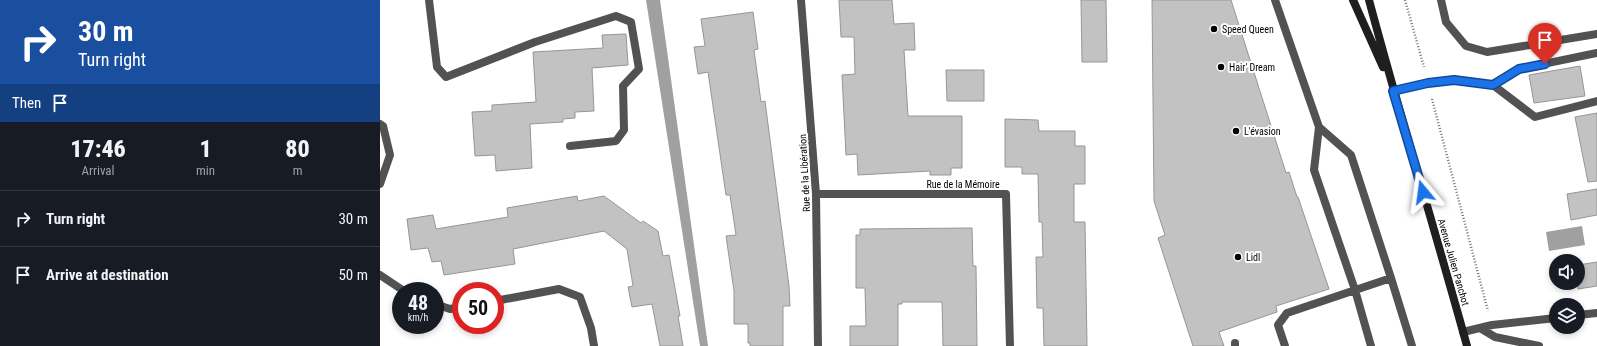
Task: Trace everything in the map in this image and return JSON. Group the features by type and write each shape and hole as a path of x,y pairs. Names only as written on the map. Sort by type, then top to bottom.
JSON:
{"main road":[{"name":"Avenue Julien Panchot","path":"1353,0 1393,91"},
{"name":"Avenue Julien Panchot","path":"1369,0 1393,91 1467,346"}],"street":[{"path":"429,0 437,68 446,77 535,42 616,16 632,22 639,69 623,86 624,130 616,141 570,146"},
{"name":"Rue de la Libération","path":"801,0 816,194 818,346"},
{"path":"1275,0 1319,127 1314,170 1355,290 1371,346"},
{"path":"1441,0 1446,22 1466,46 1487,52 1597,34"},
{"path":"1493,85 1519,69 1597,53"},
{"path":"1393,91 1428,83 1454,80 1493,85 1536,117 1597,101"},
{"path":"380,124 384,126 390,155 380,184"},
{"path":"1319,127 1351,155 1412,346"},
{"name":"Rue de la Mémoire","path":"816,194 1006,194 1010,346"},
{"path":"380,275 392,283"},
{"path":"1285,346 1278,324 1288,313 1391,278"},
{"path":"504,299 559,289 580,297 592,328 594,346"},
{"path":"1585,314 1597,313"},
{"path":"1463,332 1492,326 1549,319"},
{"path":"1480,328 1495,337 1539,346"}],"path":[{"path":"1405,0 1492,326"}],"shaded area":[{"path":"646,0 660,0 708,346 700,346"},
{"path":"1582,226 1585,245 1549,251 1546,232"}],"building":[{"path":"839,0 892,0 894,24 914,23 915,50 904,50 908,116 962,116 962,168 951,168 951,175 930,175 930,171 858,175 857,154 846,155 842,75 855,74 854,37 841,37"},
{"path":"1081,0 1106,0 1107,62 1082,62"},
{"path":"1152,0 1231,0 1286,173 1289,172 1329,289 1276,306 1277,312 1219,332 1224,346 1193,346 1158,238 1165,235 1154,201"},
{"path":"753,12 758,49 754,50 761,102 765,101 789,286 790,306 783,306 783,346 750,346 750,343 748,343 748,324 734,324 734,291 726,236 736,235 730,195 726,195 708,72 698,74 694,47 705,46 701,19"},
{"path":"626,34 628,65 592,68 594,111 575,112 575,118 563,119 563,122 530,124 532,168 496,171 495,155 475,156 472,112 492,111 492,105 536,102 533,52 603,48 602,35"},
{"path":"1580,66 1585,96 1534,103 1529,75"},
{"path":"946,70 984,70 984,101 947,101"},
{"path":"1597,113 1597,181 1588,182 1575,117"},
{"path":"1005,119 1038,120 1039,131 1075,131 1075,146 1085,146 1085,184 1074,184 1074,222 1085,222 1087,346 1044,346 1043,308 1037,308 1036,257 1043,257 1042,222 1039,222 1038,174 1022,174 1022,167 1005,167"},
{"path":"1597,189 1597,215 1571,220 1567,194"},
{"path":"577,196 578,201 604,196 641,223 643,221 658,231 663,256 669,255 680,316 678,316 683,346 660,346 652,304 632,307 628,287 633,286 627,249 604,231 513,249 515,264 444,275 441,261 432,262 428,248 411,250 407,219 433,215 436,229 508,217 507,208"},
{"path":"972,228 973,266 976,266 977,346 943,346 942,302 902,302 902,304 898,304 898,346 850,346 850,326 866,326 865,288 856,288 856,235 860,235 860,229"},
{"path":"1597,262 1597,286 1585,288 1585,264"}],"place":[{"name":"Speed Queen","path":"1214,29"},
{"name":"Hair' Dream","path":"1221,67"},
{"name":"L'évasion","path":"1236,131"},
{"name":"Lidl","path":"1238,257"}],"route":[{"path":"1423,192 1393,91 1428,83 1454,80 1493,85 1519,69 1545,64"}]}
